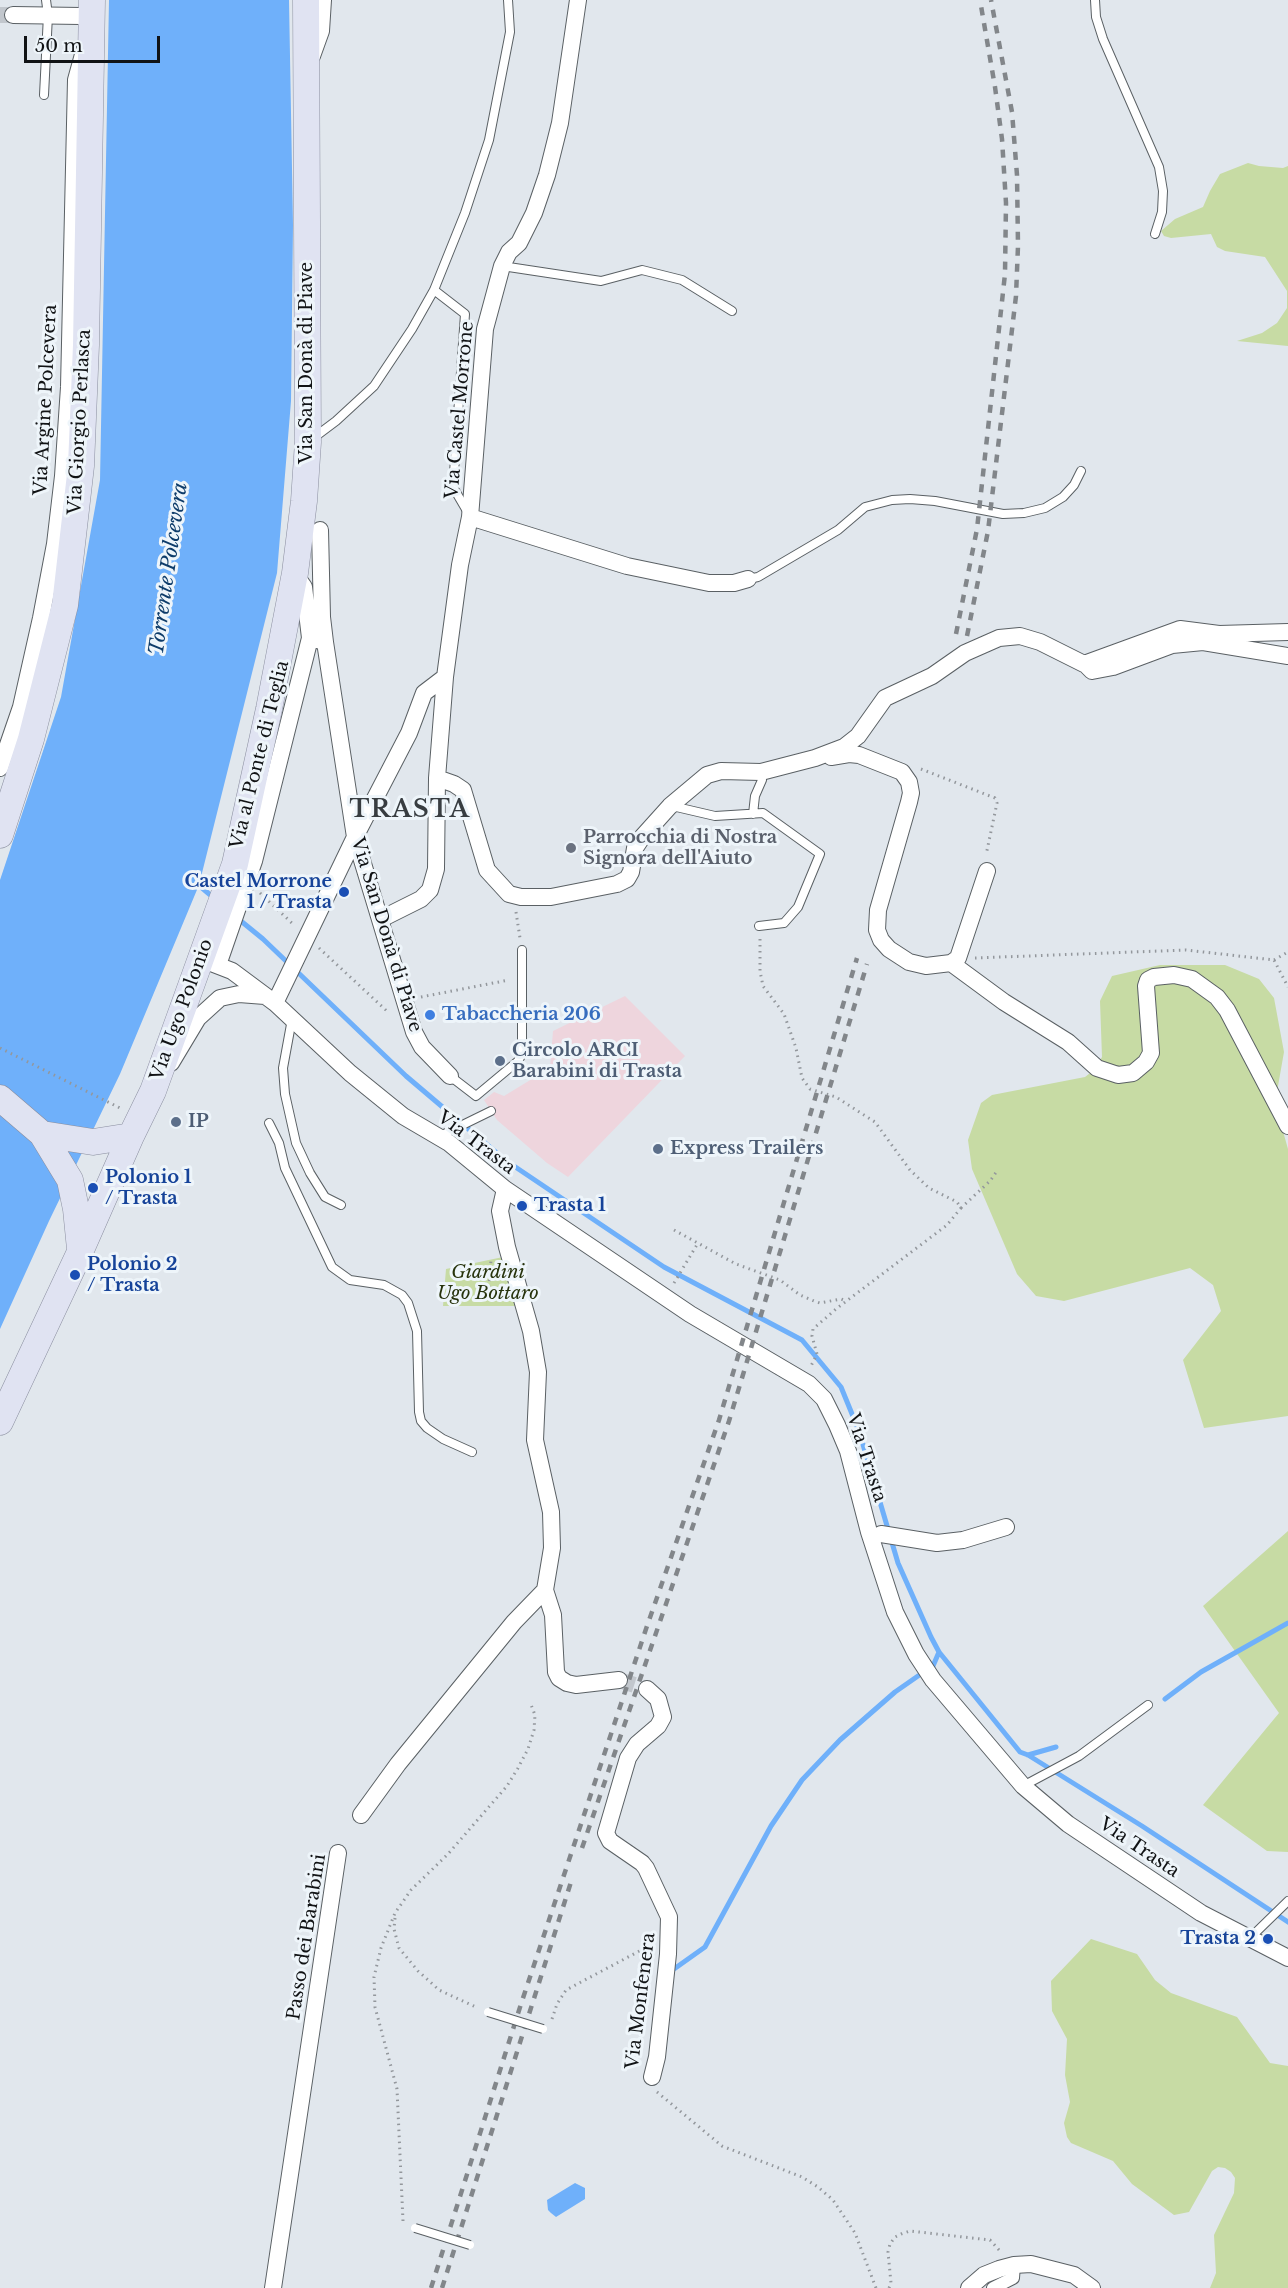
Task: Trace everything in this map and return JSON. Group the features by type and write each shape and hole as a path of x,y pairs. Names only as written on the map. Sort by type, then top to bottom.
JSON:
{"main road":[{"name":"Via San Donà di Piave","path":"295,573 304,501 308,442 306,0"},
{"name":"Via Giorgio Perlasca","path":"0,835 31,739 65,605 81,466 86,345 89,13"},
{"name":"Via Ugo Polonio","path":"0,1422 80,1252 124,1137 153,1091 213,954 240,884 235,864 269,709 295,573"},
{"path":"0,1098 42,1134 69,1180 76,1209 80,1252"},
{"path":"42,1134 93,1142 124,1137"}],"street":[{"name":"Via San Donà di Piave","path":"308,68 321,31 323,0"},
{"name":"Via Castel Morrone","path":"381,919 421,899 430,890 436,870 437,778 445,676 460,565 470,517 485,329 502,266 509,252 519,243 534,213 548,175 560,123 578,0"},
{"path":"13,15 47,8 89,13"},
{"name":"Via Argine Polcevera","path":"0,768 21,707 41,618 55,544 63,477 69,387 76,80 89,13"},
{"name":"Via Castel Morrone","path":"470,517 627,566 709,583 734,583 748,579"},
{"name":"Via San Donà di Piave","path":"318,640 322,617 320,530"},
{"name":"Via San Donà di Piave","path":"295,573 304,587 318,640 355,837 414,1032 422,1047 450,1076"},
{"path":"1084,664 1180,629 1219,633 1288,632"},
{"path":"437,778 463,790 487,870 509,894 521,897 551,897 617,884 627,879 632,872 635,848 670,806 707,775 721,771 761,772 815,758 852,742 885,698 932,676 965,653 999,638 1020,636 1040,642 1084,664 1092,671 1113,667 1172,645 1203,642 1288,656"},
{"name":"Via al Ponte di Teglia","path":"240,884 318,640"},
{"path":"153,1091 198,1018 220,998 239,994 274,997 409,733 424,693 445,676"},
{"path":"815,758 859,755 902,772 907,777 911,793 878,910 877,930 889,950 909,962 926,966 954,961 1004,1002 1068,1042 1097,1068 1118,1075 1133,1073 1146,1062 1151,1053 1146,986 1148,980 1154,976 1174,975 1192,979 1217,997 1227,1010 1288,1126"},
{"path":"954,961 986,873"},
{"name":"Via Trasta","path":"213,954 232,971 274,997 292,1018 350,1073 403,1116 444,1134 505,1190 690,1314 806,1382 824,1399 837,1425 875,1533 895,1612 916,1654 933,1680 1023,1785 1068,1824 1201,1913 1251,1936 1288,1958"},
{"path":"505,1190 500,1211 507,1247 531,1331 538,1372 535,1440 548,1495 552,1548 545,1590 553,1615 556,1672 559,1678 567,1683 584,1686 619,1680"},
{"path":"875,1533 927,1542 949,1542 1006,1527"},
{"path":"361,1815 398,1764 514,1622 545,1590"},
{"name":"Via Monfenera","path":"647,1689 658,1699 663,1717 658,1726 637,1744 628,1758 606,1833 610,1841 646,1868 669,1917 668,1954 657,2057 652,2076"},
{"name":"Passo dei Barabini","path":"273,2288 338,1853"},
{"path":"969,2288 984,2275 1014,2265 1031,2264 1074,2275 1092,2288"},
{"path":"993,2288 1013,2278 1014,2265"}],"lane":[{"path":"308,442 336,421 374,386 412,330 434,290 465,213 489,140 510,32 508,0"},
{"path":"1095,0 1095,17 1103,39 1159,167 1163,191 1162,212 1155,234"},
{"path":"44,95 47,8"},
{"path":"502,266 601,281 642,270 682,280 732,311"},
{"path":"434,290 465,314 453,487 470,517"},
{"path":"748,579 758,577 838,530 865,507 892,500 910,499 1003,513 1024,513 1045,508 1063,497 1074,485 1081,471"},
{"path":"753,814 755,796 762,780 761,772"},
{"path":"670,806 715,816 763,813 820,854 798,907 784,922 759,926"},
{"path":"522,950 522,977"},
{"name":"Via San Donà di Piave","path":"450,1076 476,1096 518,1061 522,1054 522,977"},
{"path":"292,1018 283,1068 285,1094 296,1143 310,1173 325,1197 341,1205"},
{"path":"444,1134 491,1111"},
{"path":"269,1123 279,1143 285,1168 332,1267 350,1280 384,1285 402,1294 408,1303 417,1330 421,1421 442,1439 472,1452"},
{"path":"1023,1785 1078,1756 1148,1705"},
{"path":"1251,1936 1288,1901"},
{"path":"488,2012 543,2029"},
{"path":"415,2228 470,2245"}],"path":[{"path":"918,768 995,798 997,803 984,868 986,873"},
{"path":"240,884 378,1004 414,1032"},
{"path":"514,895 522,950"},
{"path":"759,926 760,971 763,986 784,1014 796,1048 802,1078 810,1089 836,1097 875,1122 910,1170 929,1188 957,1202 961,1208"},
{"path":"954,961 1186,950 1274,960 1288,952"},
{"path":"1274,960 1288,987"},
{"path":"405,1001 522,977"},
{"path":"0,1048 116,1106"},
{"path":"806,1382 807,1372 818,1354 812,1336 813,1329 846,1301 947,1225 997,1171"},
{"path":"674,1230 736,1264 780,1280 800,1295 820,1304 841,1299 846,1301"},
{"path":"671,1288 698,1243"},
{"path":"488,1299 490,1260"},
{"path":"415,2228 403,2221 401,2216 397,2089 375,2007 374,1977 381,1948 395,1913 411,1890 448,1854 507,1786 528,1749 535,1715 530,1702"},
{"path":"395,1913 394,1929 399,1948 418,1971 439,1990 488,2012"},
{"path":"543,2029 549,2027 557,2004 566,1990 646,1947"},
{"name":"Via Monfenera","path":"652,2076 651,2085 658,2094 722,2146 802,2177 833,2200 855,2233 876,2288"},
{"path":"889,2288 891,2283 888,2252 890,2244 895,2237 910,2231 990,2240 1014,2265"}],"shaded area":[{"path":"625,996 685,1056 568,1177 547,1163 497,1120 484,1100 494,1092 504,1096 550,1068 553,1031"}],"green space":[{"path":"1248,163 1283,168 1288,166 1288,346 1237,341 1262,333 1277,323 1287,308 1287,291 1265,257 1225,251 1217,247 1211,234 1171,238 1164,236 1161,231 1175,219 1203,207 1220,174"},
{"path":"1160,965 1225,965 1259,979 1274,998 1284,1052 1275,1103 1288,1149 1288,1416 1204,1428 1183,1360 1221,1311 1213,1285 1190,1268 1064,1301 1036,1296 1017,1274 972,1169 968,1140 981,1103 992,1095 1085,1077 1094,1070 1102,1057 1100,1001 1112,976"},
{"name":"Giardini Ugo Bottaro","path":"503,1257 520,1306 443,1306 446,1269"},
{"path":"1288,1531 1288,1852 1267,1851 1203,1805 1279,1713 1203,1606"},
{"path":"1091,1939 1137,1954 1155,1980 1171,1993 1237,2017 1270,2063 1288,2066 1288,2288 1210,2288 1216,2273 1214,2235 1234,2193 1235,2178 1231,2172 1218,2167 1212,2171 1189,2212 1174,2215 1132,2184 1113,2161 1071,2143 1067,2137 1064,2123 1070,2102 1065,2075 1067,2039 1052,2011 1051,1981"}],"water":[{"name":"Torrente Polcevera","path":"109,0 289,0 293,225 291,401 277,573 199,885 120,1074 0,1329 0,880 61,697 100,480"},
{"path":"575,2183 585,2188 585,2199 556,2217 548,2210 547,2200"}],"waterway":[{"path":"195,882 215,899"},
{"path":"236,917 263,939 406,1076 505,1160 664,1267 802,1340 841,1387 859,1431 898,1563 931,1637 939,1652 1020,1752 1142,1826 1288,1922"},
{"path":"1165,1699 1201,1672 1288,1623"},
{"path":"933,1666 939,1652"},
{"path":"674,1969 705,1947 771,1826 802,1780 840,1740 895,1692 918,1676"},
{"path":"1028,1755 1056,1747"}],"tunnel":[{"path":"0,15 13,15"},
{"path":"619,1680 647,1689"}],"railway":[{"path":"956,634 977,529 1005,274 1006,203 1002,139 980,0"},
{"path":"967,636 988,531 1016,296 1018,246 1017,175 1012,112 991,0"},
{"path":"431,2288 521,2004 646,1629 719,1420 857,958"},
{"path":"582,1848 729,1421 867,964"},
{"path":"442,2288 571,1882"}],"place":[{"name":"Parrocchia di Nostra Signora dell'Aiuto","path":"571,848"},
{"name":"Castel Morrone 1 / Trasta","path":"344,892"},
{"name":"Tabaccheria 206","path":"430,1015"},
{"name":"Circolo ARCI Barabini di Trasta","path":"500,1061"},
{"name":"IP","path":"176,1122"},
{"name":"Express Trailers","path":"658,1149"},
{"name":"Polonio 1 / Trasta","path":"93,1188"},
{"name":"Trasta 1","path":"522,1206"},
{"name":"Polonio 2 / Trasta","path":"75,1275"},
{"name":"Trasta 2","path":"1268,1939"}],"district":[{"name":"TRASTA","path":"410,810"}]}
